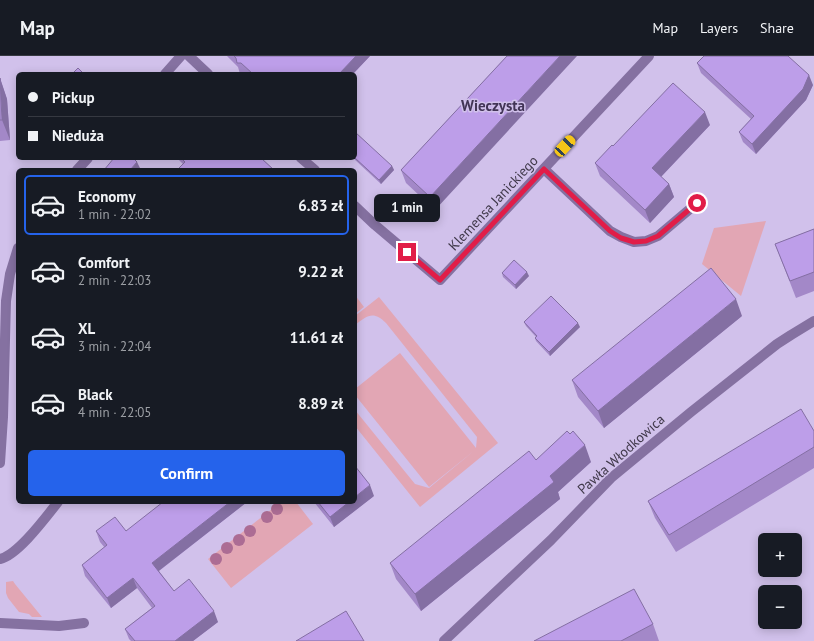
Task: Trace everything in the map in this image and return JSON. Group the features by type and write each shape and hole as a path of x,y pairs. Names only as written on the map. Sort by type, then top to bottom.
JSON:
{"street":[{"path":"167,72 181,56"},
{"path":"189,56 206,72"},
{"name":"Klemensa Janickiego","path":"357,208 440,280 649,56"},
{"path":"80,168 86,160"},
{"path":"303,160 313,168"},
{"path":"544,169 610,231 621,238 634,242 646,241 658,236 697,203"},
{"path":"0,463 6,301 10,274 16,254"},
{"name":"Pawła Włodkowica","path":"444,641 551,540 611,478 777,344 814,321"},
{"path":"0,559 13,552 22,544 56,504"},
{"path":"0,623 59,626 84,623"}],"shaded area":[{"path":"766,221 741,296 702,264 714,228"},
{"path":"379,297 498,443 420,507 357,428 357,412 415,484 429,488 475,450 429,487 357,397 357,387 400,353 476,448 477,437 386,323 377,317 370,316 357,324 357,314"},
{"path":"357,298 364,307 357,312"},
{"path":"278,504 298,504 313,524 231,588 208,559"},
{"path":"13,581 42,617 32,617 29,614 19,612 6,593 6,582"}],"building":[{"path":"234,56 356,56 341,72 251,72 241,63 237,63"},
{"path":"507,56 560,56 430,197 401,170"},
{"path":"704,56 788,56 809,75 803,89 752,144 739,132 754,116 697,63"},
{"path":"78,68 82,72 74,72"},
{"path":"0,78 2,120 0,120"},
{"path":"673,83 705,112 652,168 669,184 645,210 595,163"},
{"path":"357,134 392,166 379,180 357,160"},
{"path":"112,160 135,160 137,162 132,168 106,168"},
{"path":"183,160 263,160 272,168 179,168 185,162"},
{"path":"814,229 814,272 790,281 775,244"},
{"path":"514,260 527,272 515,285 502,273"},
{"path":"711,268 736,299 598,411 572,380"},
{"path":"551,296 578,323 549,352 535,338 537,336 524,322"},
{"path":"801,409 814,431 814,447 669,535 648,501"},
{"path":"567,431 570,434 573,431 585,445 550,476 554,482 415,594 390,563 529,451 536,460"},
{"path":"357,469 370,485 357,495"},
{"path":"160,504 227,504 152,563 174,591 189,579 214,611 175,641 135,641 125,629 155,606 133,578 107,598 82,565 107,545 96,531 115,517 126,531"},
{"path":"320,504 346,504 330,517"},
{"path":"634,589 653,624 621,641 534,641"},
{"path":"346,611 364,641 296,641"}],"district":[{"name":"Wieczysta","path":"493,106"}],"route":[{"path":"407,252 440,280 544,169 610,231 621,238 634,242 646,241 658,236 697,203"}]}
